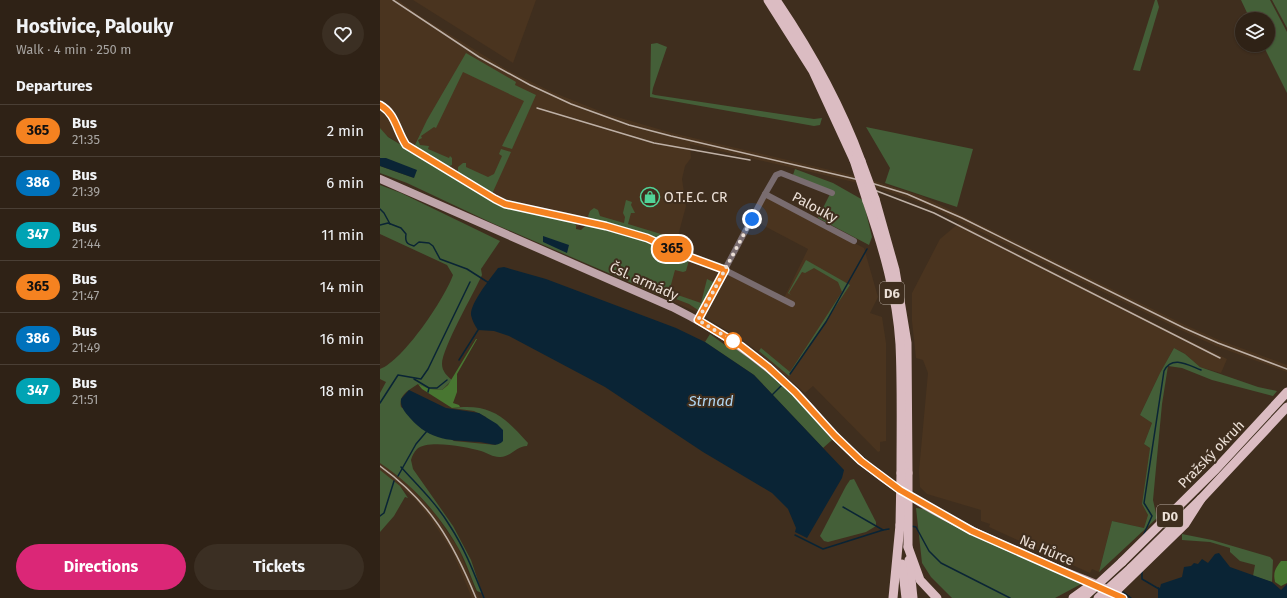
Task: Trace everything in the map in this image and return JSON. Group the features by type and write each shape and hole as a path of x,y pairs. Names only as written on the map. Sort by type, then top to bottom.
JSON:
{"highway":[{"name":"D6","path":"768,0 813,71 858,161"},
{"name":"D6","path":"776,0 817,65 844,120 871,200 880,239 896,315 900,343 904,473 903,547 906,598"},
{"name":"Pražský okruh","path":"1083,598 1216,470 1287,392"},
{"name":"Pražský okruh","path":"1098,598 1201,499 1287,408"},
{"name":"D6","path":"904,473 900,525 913,598"},
{"path":"1109,598 1185,524 1201,499"},
{"path":"893,598 903,547"},
{"path":"903,547 920,580 938,598"},
{"path":"1073,598 1122,562"},
{"path":"1076,598 1087,588"}],"main road":[{"name":"Čsl. armády","path":"380,179 698,320 741,346 768,367 795,392 835,436 861,461"},
{"name":"Na Hůrce","path":"861,461 900,490 961,526 1123,598"}],"street":[{"path":"380,105 386,108 394,117 400,137 406,145 505,204 606,226 647,238 687,256 725,270 792,304"},
{"name":"Palouky","path":"698,320 776,175 781,172 832,193"},
{"name":"Palouky","path":"765,194 854,241"}],"shaded area":[{"path":"380,0 398,0 420,16 509,71 552,92 607,114 672,133 868,179 922,196 1185,325 1219,340 1287,365 1287,372 1216,346 1183,331 920,202 867,185 690,144 691,158 685,166 682,179 686,206 675,247 721,263 727,269 784,298 808,249 753,220 766,197 864,248 878,297 870,313 882,317 886,343 886,441 880,442 880,451 878,452 813,386 805,393 752,347 699,313 627,282 644,241 588,225 580,225 576,228 500,205 384,134 380,128"},
{"path":"413,0 536,0 513,63"},
{"path":"959,223 1227,359 1221,373 1200,367 1185,354 1174,348 1140,415 1152,423 1144,444 1150,448 1142,504 1148,515 1144,528 1112,521 1099,572 1092,569 1090,573 989,527 990,524 981,521 981,510 927,494 920,487 919,471 928,373 923,360 916,358 912,321 912,293 940,239"},
{"path":"380,462 407,483 436,515 458,548 479,598 472,598 452,551 431,519 415,499 380,470"}],"green space":[{"path":"1155,0 1157,0 1159,7 1140,71 1133,70"},
{"path":"1241,0 1270,0 1287,32 1287,93 1266,52 1275,52 1275,12 1247,12"},
{"path":"1272,0 1287,0 1287,28"},
{"path":"657,43 667,47 652,94 814,119 822,118 820,125 814,126 650,97 651,44"},
{"path":"466,53 516,82 515,85 536,95 512,149 502,146 524,101 463,72 436,128 434,127 421,136 422,138 418,140 420,145 429,146 428,149 449,158 450,156 452,158 452,165 447,167 414,147 427,120"},
{"path":"866,127 973,149 957,207 885,183 890,168"},
{"path":"380,128 388,137 495,202 573,221 576,225 576,229 581,230 586,225 593,225 645,239 689,260 686,271 683,272 675,270 669,292 701,303 707,279 713,282 714,286 698,310 689,304 676,299 675,301 663,295 662,296 492,223 407,183 380,173 380,166 414,178 380,158"},
{"path":"501,149 511,152 492,194 458,173 458,167 463,163 466,163 466,167 488,177 494,174 502,156 499,154"},
{"path":"795,169 833,183 863,200 872,237 869,245 818,218 831,192 793,175"},
{"path":"380,185 401,193 500,241 481,269 482,275 443,356 443,369 452,380 442,390 430,389 418,384 405,393 400,403 401,407 454,441 496,445 486,417 474,411 452,408 465,407 486,410 495,414 511,425 528,443 527,446 503,457 492,456 481,451 448,445 439,444 422,446 417,449 411,459 413,469 453,526 471,560 482,593 477,591 460,551 435,514 415,491 380,463 380,393 386,382 380,379 380,369 389,364 400,354 422,328 449,285 453,275 447,265 380,234"},
{"path":"626,200 632,202 631,205 635,213 631,213 628,224 664,235 666,238 665,241 662,242 643,233 591,219 588,216 590,211 594,208 598,210 600,216 624,223 625,217 623,213"},
{"path":"806,260 850,285 789,376 759,351 761,348 790,372 842,292 838,282 814,268 805,273 802,272 789,293 791,295 788,293"},
{"path":"710,334 729,348 732,346 736,348 782,384 807,409 832,440 823,448 754,375 705,342"},
{"path":"476,339 457,374 457,392 453,403 459,405 460,407 452,408 422,389 418,384 430,389 442,390 448,385"},
{"path":"1174,348 1185,354 1200,367 1258,387 1277,391 1273,396 1212,380 1182,368 1168,366 1162,404 1153,500 1157,518 1099,572 1112,521 1144,528 1148,515 1142,504 1150,448 1144,444 1152,423 1140,415"},
{"path":"380,470 400,486 408,498 405,497 394,516 380,532"},
{"path":"854,479 876,522 876,526 866,532 828,542 824,541 820,536 846,486 850,480"},
{"path":"916,508 924,509 977,537 1083,583 1055,598 952,598 931,577 922,563"},
{"path":"1182,534 1212,540 1270,557 1273,560 1272,582 1253,576 1255,565 1240,561 1230,552 1230,548 1210,542 1182,540"},
{"path":"1281,561 1287,561 1287,583 1281,586 1275,582 1274,573"}],"water":[{"path":"380,158 386,158 417,170 414,178 380,166"},
{"path":"543,236 569,245 567,253 543,242"},
{"name":"Strnad","path":"504,267 546,279 676,328 705,342 754,375 844,470 842,478 807,538 795,532 796,528 788,509 772,493 703,452 605,387 509,336 494,331 478,330 471,315 474,304 498,268"},
{"path":"409,390 446,408 479,413 497,424 503,430 503,441 495,445 480,442 451,440 434,436 426,432 410,418 402,407 401,399"},
{"path":"1219,553 1230,567 1272,582 1281,590 1287,584 1287,598 1158,598 1158,587 1160,588 1161,584 1182,577 1184,567 1191,566 1194,563 1198,564 1202,559 1208,563 1215,554"}],"waterway":[{"path":"380,209 390,224"},
{"path":"380,225 388,223 401,228 406,234 406,240 409,244 414,246 419,242 429,243 433,246 440,259 467,269 489,283"},
{"path":"790,374 826,322 867,249"},
{"path":"380,403 398,375 421,379 428,369 470,282"},
{"path":"459,360 478,330"},
{"path":"1143,536 1152,516 1144,503 1164,371 1167,366 1176,362 1201,370"},
{"path":"414,379 429,388"},
{"path":"428,392 429,388 437,388 447,380"},
{"path":"772,395 781,386"},
{"path":"398,476 416,444 427,431"},
{"path":"401,467 445,518 465,552 484,598"},
{"path":"380,516 384,513 394,481"},
{"path":"843,507 883,530 889,529"},
{"path":"911,526 916,527 929,551 941,563 1010,598"},
{"path":"795,535 823,549 883,530"},
{"path":"1142,570 1142,579 1159,589"},
{"path":"1123,592 1131,598"}],"railway":[{"path":"393,0 479,57 530,85 571,104 629,125 868,182 907,194 962,218 1184,328 1218,343 1287,369"},
{"path":"537,108 654,143 750,160"},
{"path":"869,188 934,213 1220,358"},
{"path":"380,466 413,494 438,524 449,541 476,598"}],"bus line":[{"name":"365","path":"380,105 386,108 394,117 400,137 406,145 505,204 606,226 647,238 687,256 725,270 698,320 741,346 768,367 795,392 835,436 861,461 900,490 961,526 1090,582 1123,598"}],"place":[{"name":"O.T.E.C. CR","path":"650,197"}],"route":[{"path":"733,341 698,320 752,219"}]}
